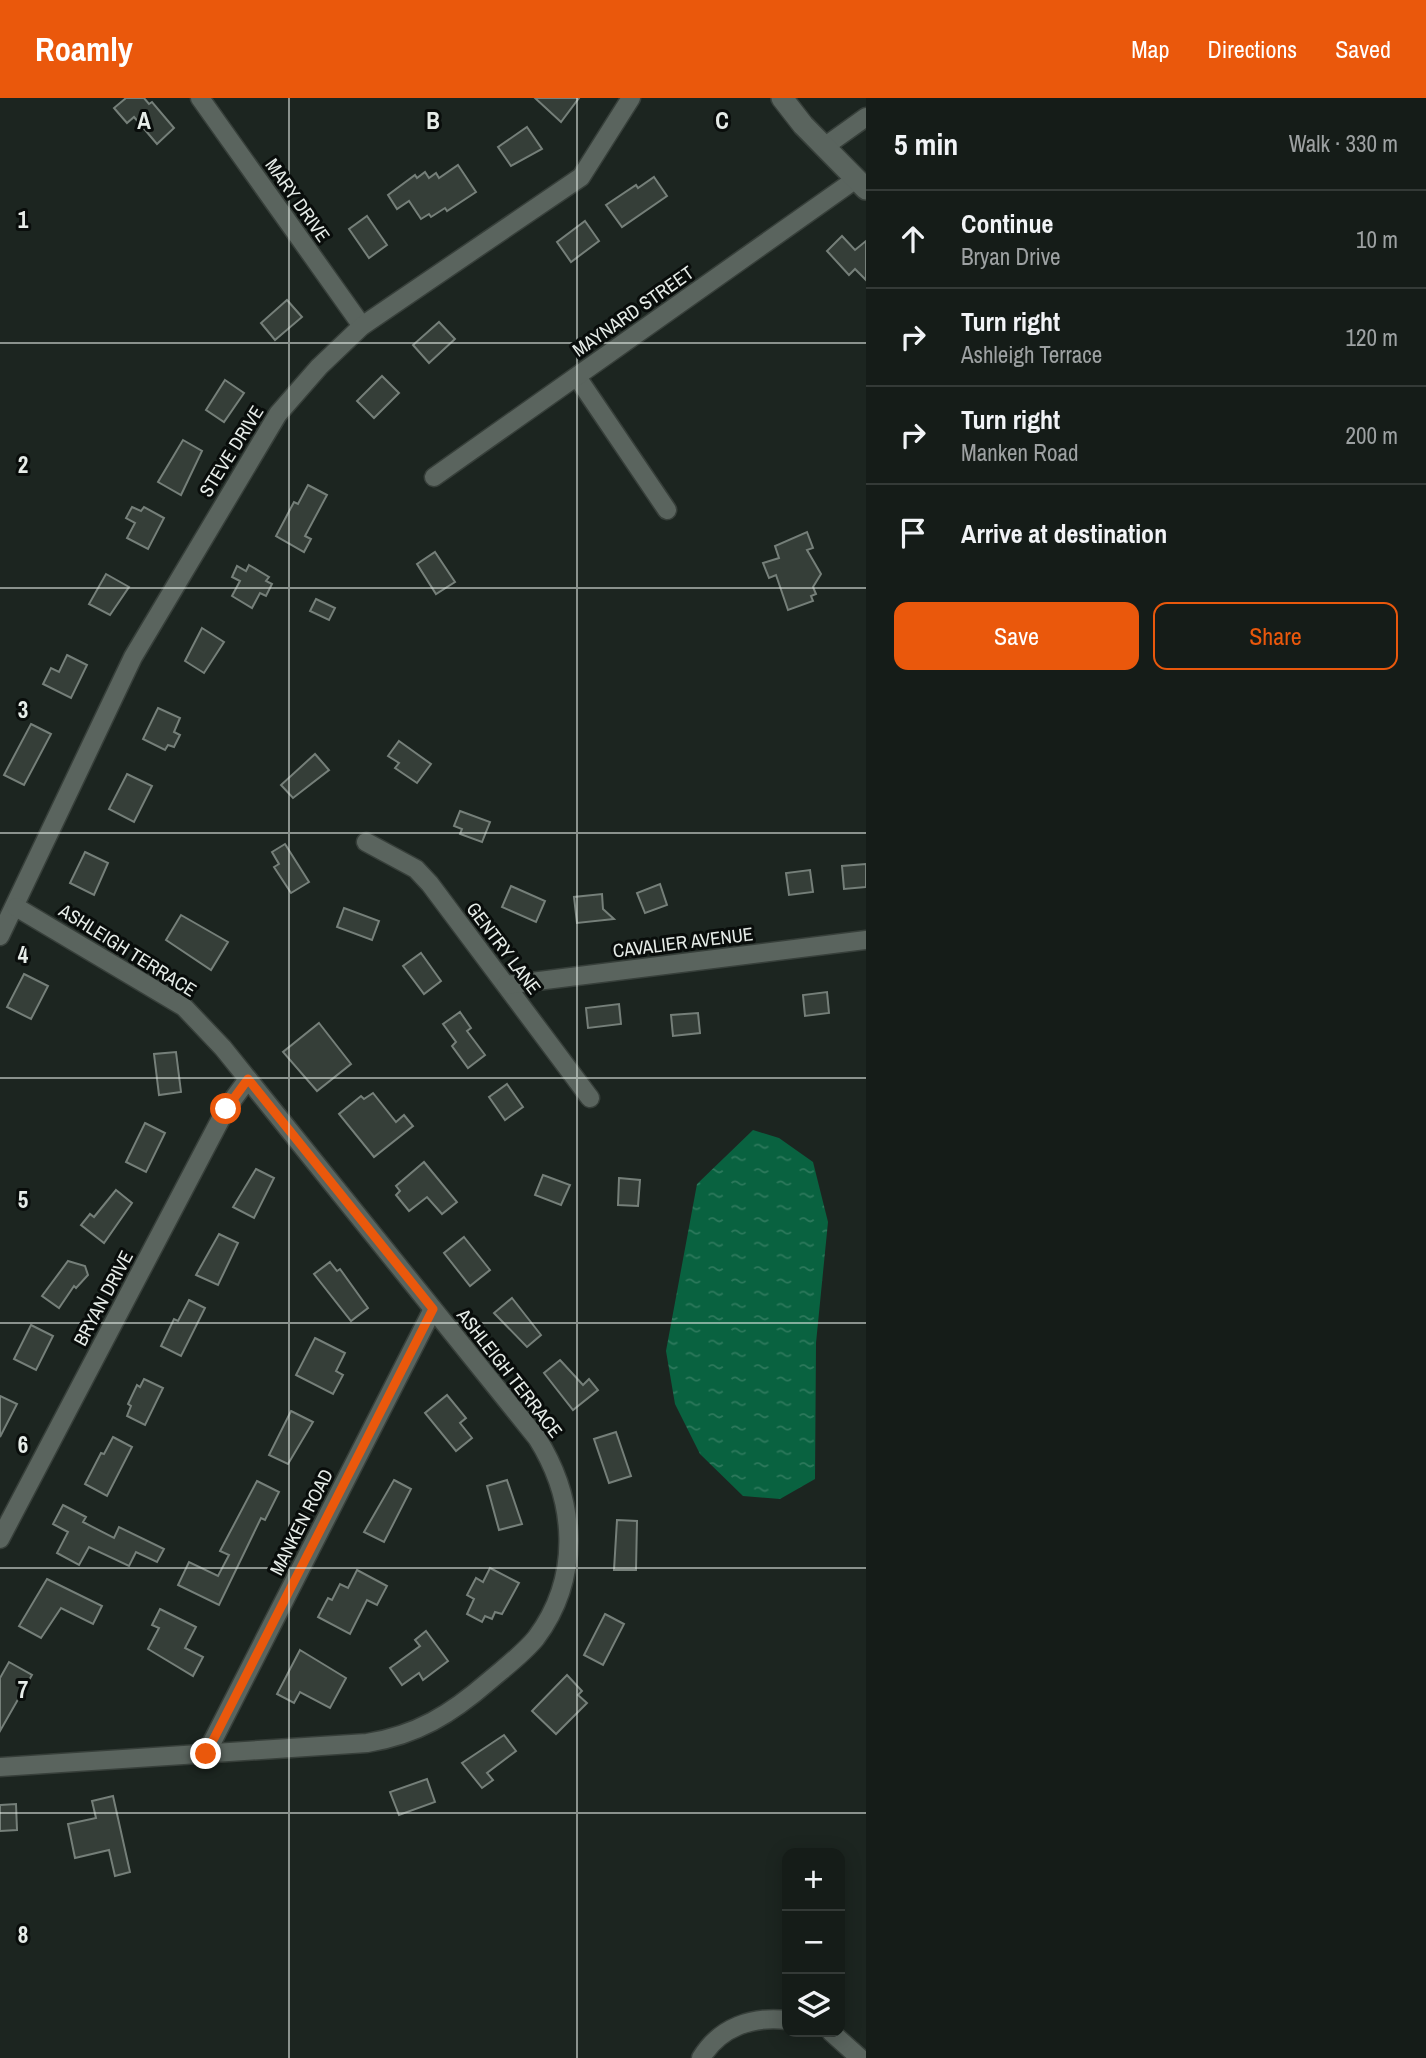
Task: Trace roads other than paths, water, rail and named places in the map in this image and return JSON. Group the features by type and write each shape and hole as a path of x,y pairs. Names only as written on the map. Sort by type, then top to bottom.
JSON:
{"street":[{"name":"MARY DRIVE","path":"200,98 362,326"},
{"name":"STEVE DRIVE","path":"0,936 133,657 278,414 319,367 362,326 565,191 581,177 631,98"},
{"path":"782,98 824,147 861,184"},
{"path":"824,147 866,117"},
{"name":"MAYNARD STREET","path":"434,477 861,184"},
{"path":"577,377 667,510"},
{"name":"GENTRY LANE","path":"366,842 403,861 430,884 590,1098"},
{"name":"ASHLEIGH TERRACE","path":"0,1767 367,1743 398,1738 422,1729 466,1701 535,1639 552,1612 569,1561 566,1510 552,1462 537,1438 248,1079 184,1007 16,907"},
{"name":"CAVALIER AVENUE","path":"506,985 866,940"},
{"name":"BRYAN DRIVE","path":"0,1539 226,1109 248,1079"},
{"name":"MANKEN ROAD","path":"206,1754 433,1309"},
{"path":"701,2058 717,2038 734,2027 762,2020 782,2020"},
{"path":"837,2037 860,2058"}],"water":[{"path":"753,1130 779,1138 813,1162 828,1222 816,1343 815,1479 780,1499 743,1496 700,1454 675,1404 666,1351 697,1184"}]}
